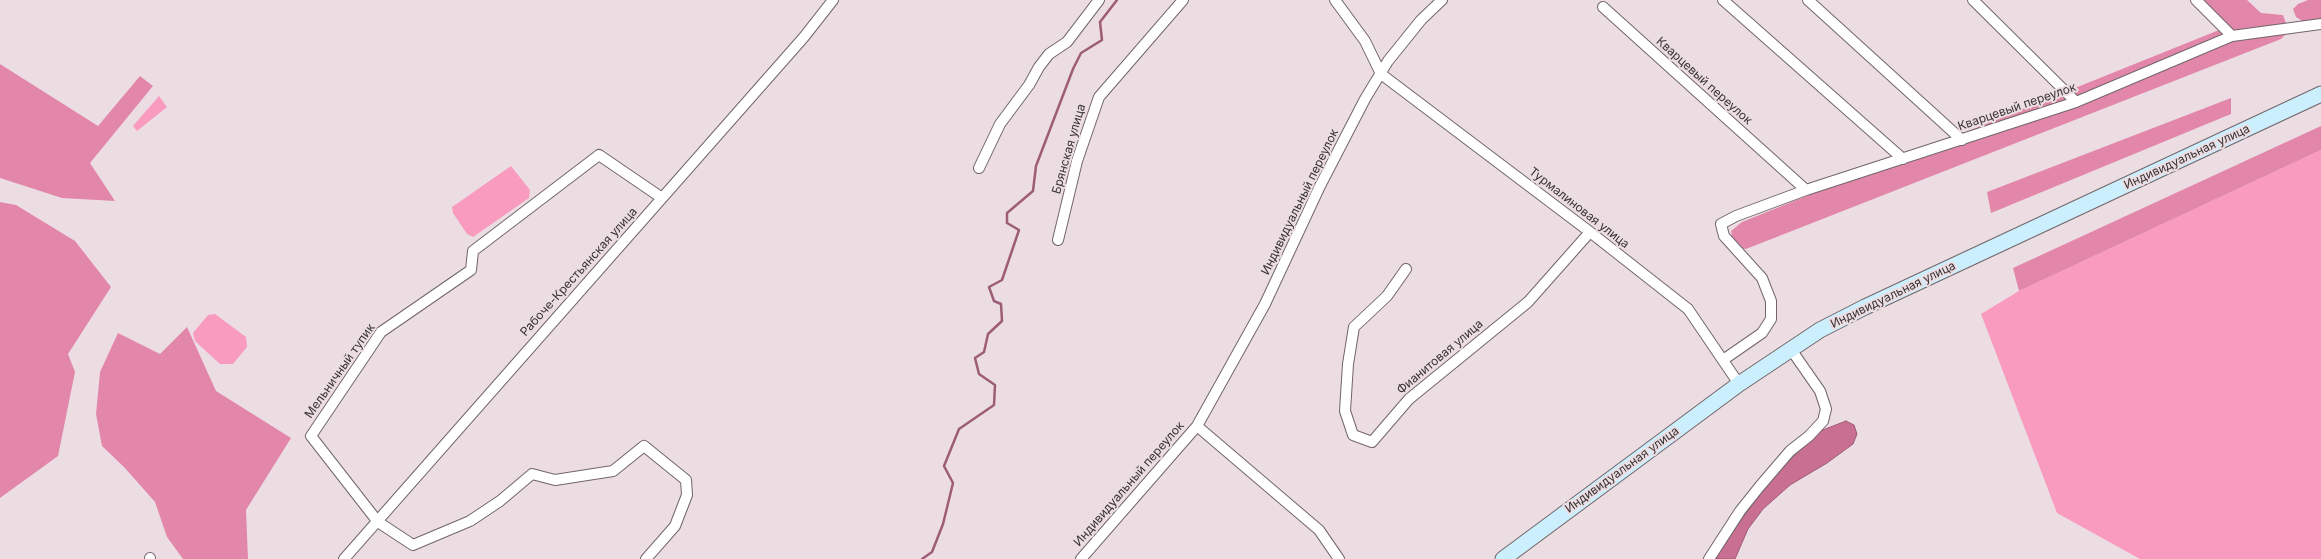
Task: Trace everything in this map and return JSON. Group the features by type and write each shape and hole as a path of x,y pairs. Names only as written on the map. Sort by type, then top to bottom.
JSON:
{"main road":[{"name":"Индивидуальная улица","path":"1503,559 1739,384 1790,348 1865,307 2321,94"}],"street":[{"name":"Рабоче-Крестьянская улица","path":"344,559 804,37 833,0"},
{"path":"979,168 1000,124 1029,86 1039,67 1049,54 1067,42 1099,0"},
{"name":"Брянская улица","path":"1058,240 1077,161 1099,97 1183,0"},
{"path":"1335,0 1365,41 1381,74"},
{"name":"Индивидуальный переулок","path":"1081,559 1197,426 1265,304 1320,186 1365,99 1388,62 1421,20 1442,0"},
{"path":"1723,0 1903,159"},
{"path":"1808,0 1962,140"},
{"path":"1973,0 2076,102"},
{"path":"2196,0 2232,36"},
{"name":"Кварцевый переулок","path":"1603,7 1806,190"},
{"name":"Кварцевый переулок","path":"1723,360 1762,333 1771,319 1771,301 1762,278 1724,236 1721,224 1736,216 1806,190 2076,102 2232,36 2321,24"},
{"name":"Турмалиновая улица","path":"1381,74 1590,232 1688,309 1739,384"},
{"name":"Мельничный тупик","path":"378,522 311,436 381,332 471,270 473,251 599,156 662,198"},
{"name":"Фианитовая улица","path":"1406,269 1388,296 1354,327 1348,364 1345,411 1353,435 1372,442 1409,399 1528,302 1590,232"},
{"path":"1709,559 1740,512 1760,486 1790,451 1809,436 1823,421 1826,410 1820,391 1790,348"},
{"name":"Индивидуальный переулок","path":"1197,426 1319,530 1340,559"},
{"path":"378,522 413,544 470,521 500,501 532,474 555,480 613,471 644,446 686,480 687,494 675,526 646,559"}],"shaded area":[{"path":"2204,0 2247,0 2261,13 2283,15 2289,31 2281,39 1746,249 1739,248 1733,241 1731,231 1742,222 2229,26"},
{"path":"2308,0 2321,0 2321,18 2307,24 2296,17 2293,9 2298,4"},
{"path":"0,64 98,126 140,76 153,86 90,163 115,201 62,198 0,178"},
{"path":"159,96 167,107 137,131 133,126"},
{"path":"2231,98 2231,114 1991,213 1987,192"},
{"path":"2321,126 2321,150 2019,291 2013,268"},
{"path":"2321,150 2321,559 2140,559 2057,513 1981,314 2019,291"},
{"path":"511,166 530,190 529,198 473,237 467,234 453,213 452,207"},
{"path":"0,202 16,205 75,241 111,287 68,354 75,372 58,456 0,498"},
{"path":"215,314 246,337 247,347 233,364 220,364 195,341 193,333 208,315"},
{"path":"187,327 216,391 291,438 246,510 248,559 183,559 167,537 155,502 124,467 102,446 96,414 100,372 118,333 160,354"},
{"path":"1846,421 1854,425 1857,434 1853,444 1827,463 1790,485 1763,509 1748,529 1735,559 1714,559 1754,502 1785,465 1820,431"}],"waterway":[{"path":"922,559 932,552 943,524 953,483 944,466 959,429 994,405 995,385 979,374 975,358 984,352 988,334 1002,321 1001,304 994,301 989,287 1002,280 1019,230 1007,223 1007,213 1033,191 1036,166 1073,69 1081,53 1102,40 1100,22 1117,0"}]}
